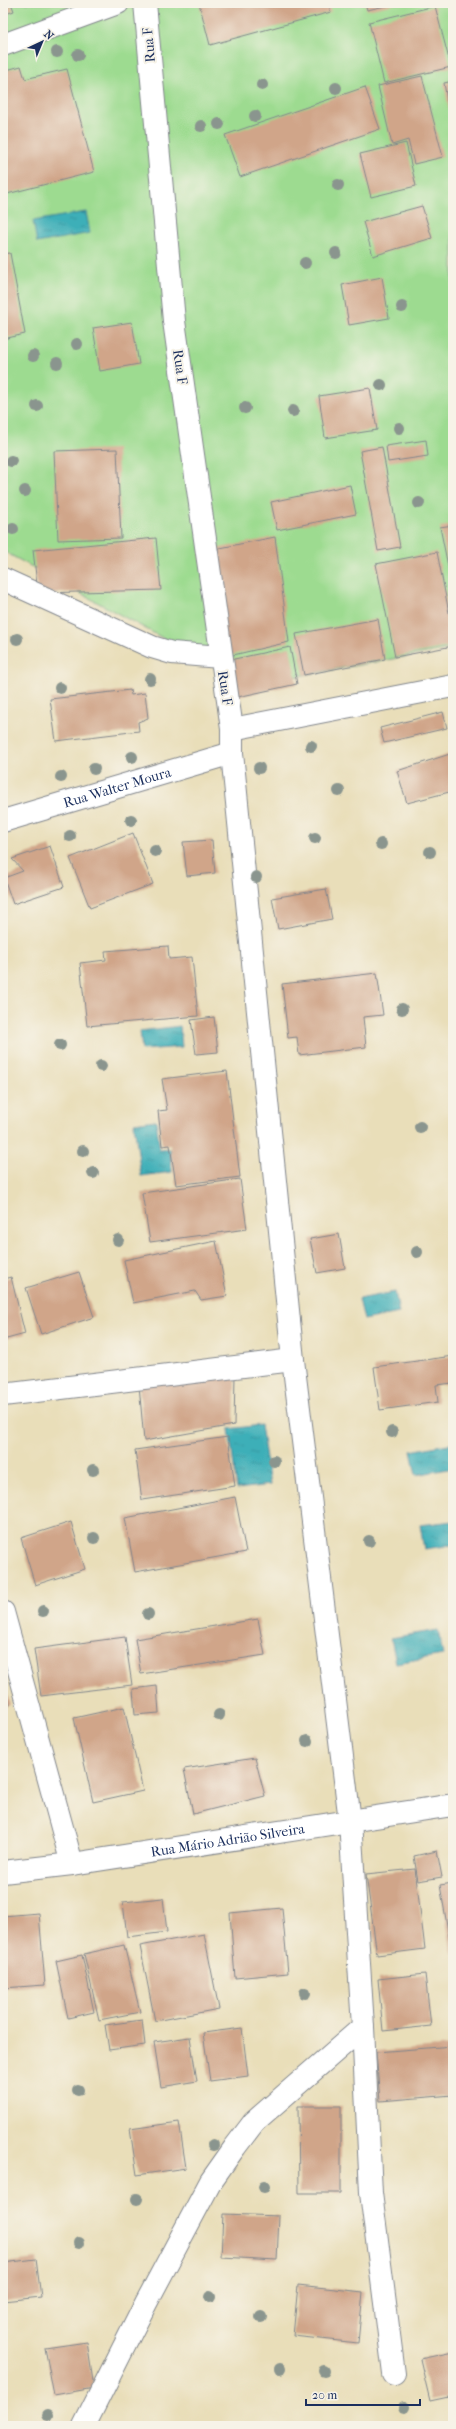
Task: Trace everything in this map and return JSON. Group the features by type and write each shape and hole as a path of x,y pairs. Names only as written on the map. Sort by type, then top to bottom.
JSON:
{"street":[{"path":"3,45 118,3"},
{"name":"Rua F","path":"145,3 174,321 220,657 232,729 232,753 292,1360 350,1821 363,2027 371,2193 394,2374"},
{"path":"3,579 152,648 172,652 220,657"},
{"path":"232,729 453,686"},
{"name":"Rua Walter Moura","path":"3,821 232,753"},
{"path":"3,1395 292,1360"},
{"path":"3,1612 72,1864"},
{"name":"Rua Mário Adrião Silveira","path":"3,1872 72,1864 453,1805"},
{"path":"84,2426 146,2303 211,2181 254,2122 363,2027"}],"green space":[{"path":"3,3 453,3 453,648 249,685 3,551"}],"water":[{"path":"86,212 90,233 37,243 33,221"},
{"path":"180,1026 182,1047 142,1050 140,1031"},
{"path":"156,1120 160,1150 170,1149 172,1172 141,1176 134,1123"},
{"path":"395,1292 399,1313 364,1320 359,1299"},
{"path":"261,1425 270,1485 237,1489 229,1429"},
{"path":"453,1443 453,1468 416,1475 411,1451"},
{"path":"453,1521 453,1545 424,1549 420,1525"},
{"path":"438,1630 443,1655 396,1663 391,1638"}],"building":[{"path":"3,3 11,3 14,11 3,15"},
{"path":"199,3 328,3 331,12 210,45"},
{"path":"365,3 395,3 395,4 367,10"},
{"path":"435,6 451,67 384,83 369,22"},
{"path":"21,66 25,79 67,69 94,172 3,195 3,71"},
{"path":"422,76 443,157 414,164 408,140 392,145 378,86"},
{"path":"453,81 453,128 452,128 444,83"},
{"path":"365,87 380,129 240,177 225,135"},
{"path":"406,143 416,186 371,197 360,154"},
{"path":"422,206 432,238 373,256 363,222"},
{"path":"10,253 25,334 3,339 3,254"},
{"path":"382,277 389,318 349,325 342,285"},
{"path":"132,322 139,364 100,371 93,328"},
{"path":"370,388 377,430 325,438 319,396"},
{"path":"426,440 428,456 388,462 386,446"},
{"path":"382,447 400,547 378,551 360,451"},
{"path":"117,449 121,538 58,540 54,451"},
{"path":"350,485 356,514 277,530 271,502"},
{"path":"453,525 453,586 452,586 440,527"},
{"path":"275,537 289,642 216,659 200,552"},
{"path":"156,538 161,590 38,593 33,550"},
{"path":"437,552 453,633 453,646 395,657 376,564"},
{"path":"378,619 385,659 304,675 296,634"},
{"path":"290,647 297,684 224,700 216,663"},
{"path":"130,690 131,695 145,693 148,718 138,722 139,731 56,741 50,699"},
{"path":"443,712 447,728 384,743 380,728"},
{"path":"453,753 453,791 407,803 397,771"},
{"path":"133,833 153,884 90,908 70,858"},
{"path":"212,840 215,873 187,876 183,842"},
{"path":"50,846 64,887 13,904 4,878 23,871 12,859"},
{"path":"326,889 332,919 278,929 272,898"},
{"path":"168,946 169,959 192,957 198,1016 87,1026 80,963 106,960 105,951"},
{"path":"377,973 383,1015 363,1017 366,1047 299,1055 297,1037 288,1038 282,984"},
{"path":"214,1017 218,1052 196,1054 191,1020"},
{"path":"227,1071 240,1177 176,1185 170,1145 162,1146 158,1111 167,1110 162,1079"},
{"path":"240,1179 247,1229 150,1242 142,1193"},
{"path":"339,1234 345,1268 317,1273 310,1239"},
{"path":"216,1241 227,1296 201,1300 195,1291 133,1303 124,1260"},
{"path":"79,1272 94,1317 41,1334 26,1288"},
{"path":"11,1277 25,1334 3,1340 3,1279"},
{"path":"453,1356 453,1383 436,1385 438,1402 380,1410 374,1367"},
{"path":"235,1376 234,1425 144,1441 139,1385"},
{"path":"228,1437 235,1486 142,1500 135,1450"},
{"path":"235,1497 246,1552 135,1572 125,1518"},
{"path":"71,1522 85,1569 35,1585 21,1538"},
{"path":"258,1619 265,1655 141,1674 135,1639"},
{"path":"125,1637 132,1685 41,1696 34,1649"},
{"path":"3,1677 10,1705 3,1707"},
{"path":"157,1686 159,1713 135,1715 133,1689"},
{"path":"124,1707 143,1791 93,1802 74,1718"},
{"path":"255,1758 265,1796 193,1814 184,1769"},
{"path":"437,1851 442,1877 418,1881 414,1856"},
{"path":"415,1869 425,1949 377,1955 366,1874"},
{"path":"453,1883 453,1954 452,1954 440,1885"},
{"path":"163,1898 167,1932 127,1937 123,1902"},
{"path":"282,1908 288,1973 235,1978 230,1913"},
{"path":"39,1913 45,1985 3,1988 3,1916"},
{"path":"204,1934 219,2009 155,2021 140,1946"},
{"path":"124,1945 140,2012 99,2020 84,1954"},
{"path":"82,1955 94,2012 68,2018 56,1961"},
{"path":"425,1974 431,2026 383,2031 378,1979"},
{"path":"142,2020 145,2045 109,2050 105,2025"},
{"path":"242,2028 248,2076 210,2081 203,2033"},
{"path":"190,2037 197,2081 161,2087 154,2042"},
{"path":"453,2046 453,2095 380,2101 376,2052"},
{"path":"298,2106 341,2106 341,2193 299,2193"},
{"path":"179,2122 186,2168 137,2175 130,2129"},
{"path":"223,2214 279,2216 277,2260 221,2257"},
{"path":"36,2259 41,2297 3,2301 3,2263"},
{"path":"298,2285 363,2292 358,2343 293,2336"},
{"path":"87,2342 94,2388 54,2395 45,2348"},
{"path":"453,2352 453,2396 430,2401 420,2359"}]}
